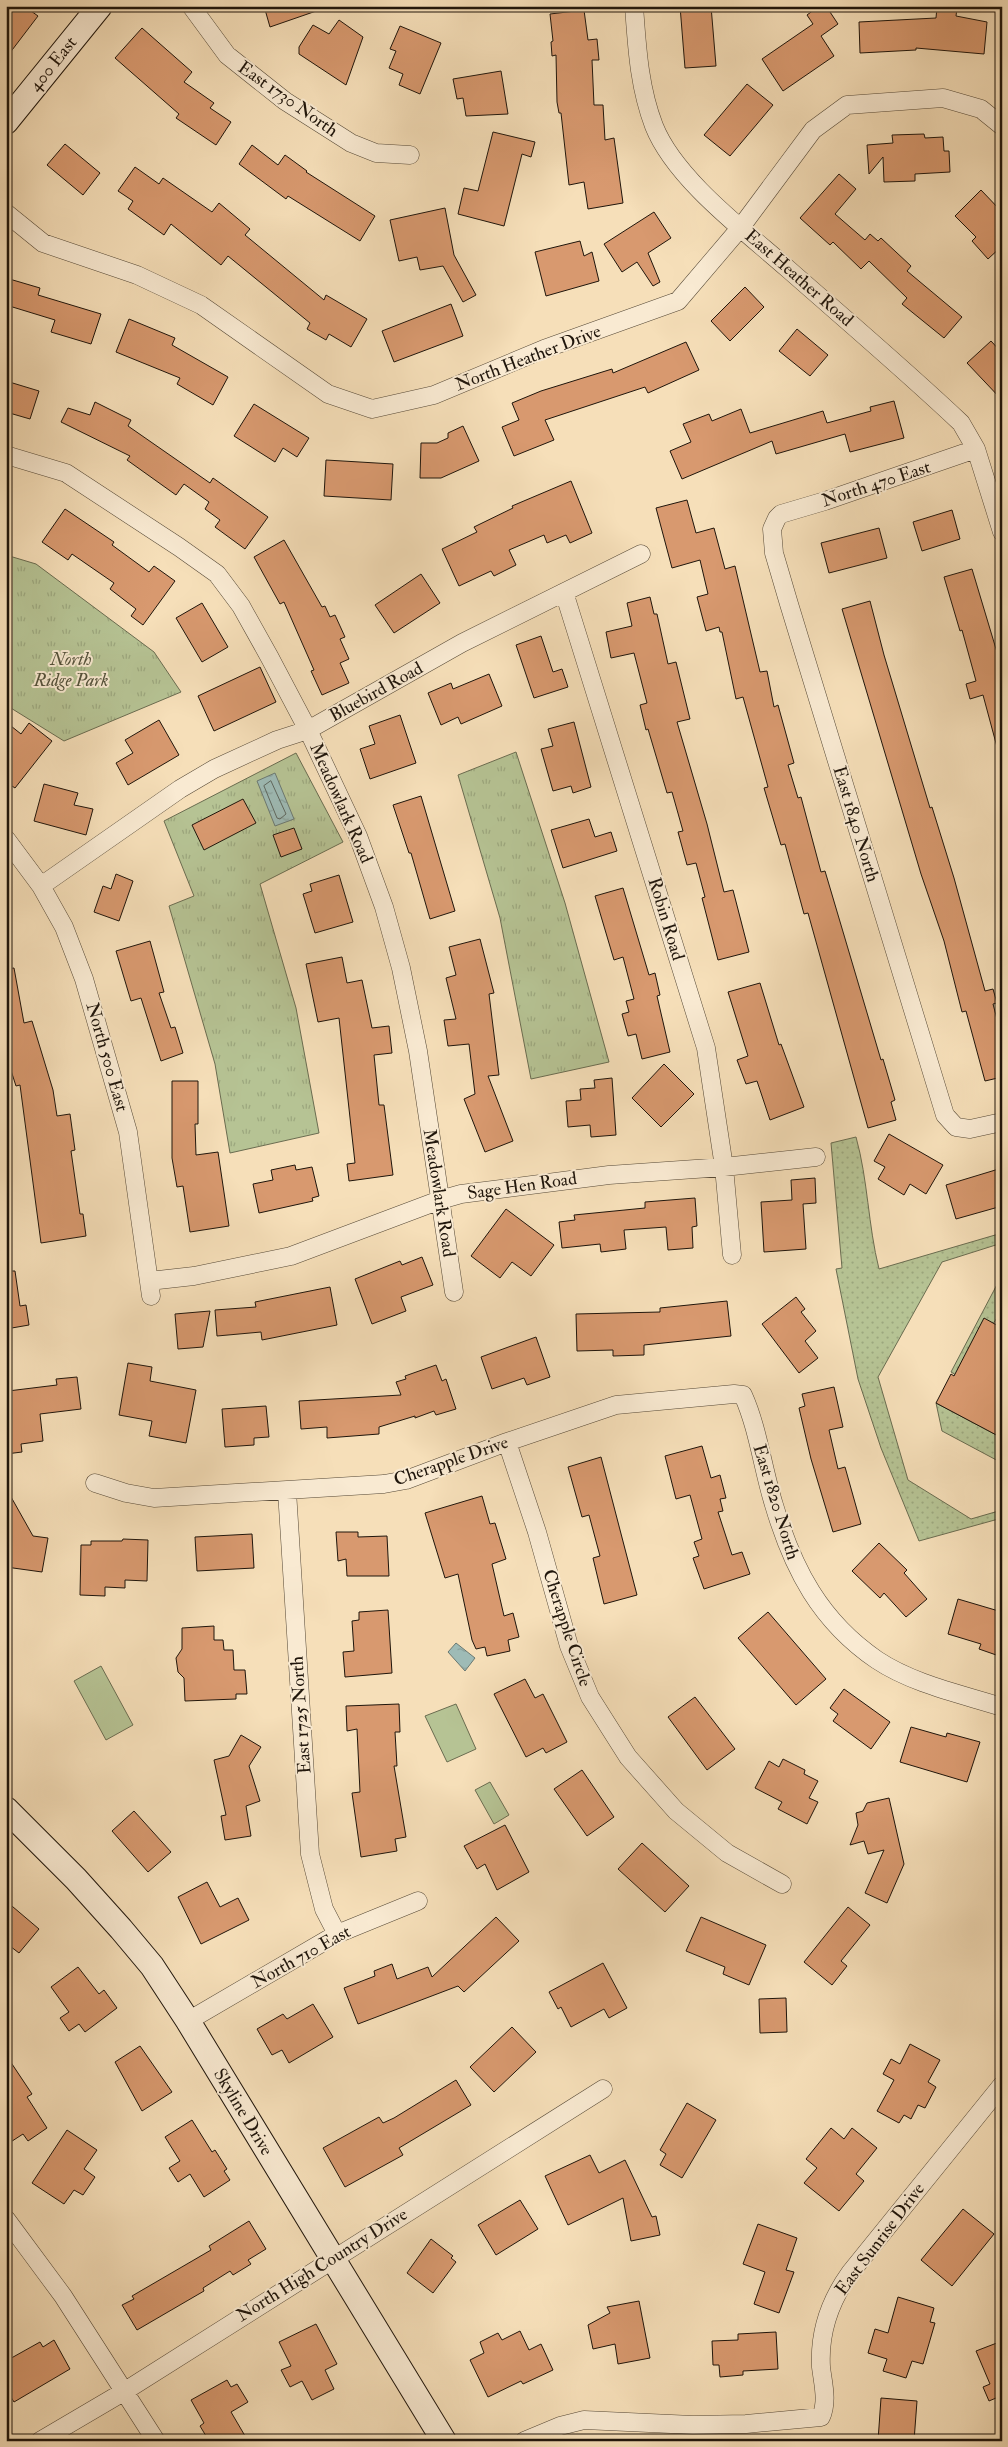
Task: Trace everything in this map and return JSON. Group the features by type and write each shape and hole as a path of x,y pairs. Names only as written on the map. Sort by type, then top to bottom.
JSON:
{"street":[{"name":"400 East","path":"6,122 100,6"},
{"name":"East 1730 North","path":"191,6 227,55 255,79 318,123 351,143 376,152 410,155"},
{"name":"East Heather Road","path":"634,6 642,88 654,127 679,167 740,227 961,423 976,449 1002,532"},
{"name":"North Heather Drive","path":"6,212 43,243 138,275 201,305 328,394 372,409 434,395 544,349 678,301 740,227 813,130 848,105 943,98 981,109 1002,126"},
{"name":"North 470 East","path":"777,518 790,510 826,501 976,449"},
{"name":"Meadowlark Road","path":"6,455 66,474 179,547 217,574 241,606 308,730 358,836 384,907 401,968 418,1051 454,1292"},
{"name":"East 1840 North","path":"777,518 772,529 776,562 945,1114 956,1127 976,1129 1002,1122"},
{"name":"Bluebird Road","path":"41,886 180,789 214,769 276,740 308,730 462,643 641,554"},
{"name":"Robin Road","path":"564,592 706,1048 724,1167 732,1255"},
{"name":"North 500 East","path":"6,839 41,886 66,933 84,979 128,1132 150,1288"},
{"name":"Sage Hen Road","path":"150,1288 194,1276 290,1256 440,1200 462,1194 609,1175 724,1167 816,1157"},
{"name":"Cherapple Drive","path":"95,1483 126,1494 154,1498 406,1480 507,1442 616,1406 644,1401 734,1394 743,1395"},
{"name":"East 1820 North","path":"743,1395 750,1410 768,1483 787,1548 810,1592 856,1643 881,1662 915,1678 1002,1707"},
{"name":"Cherapple Circle","path":"507,1442 537,1532 569,1646 590,1697 628,1757 676,1811 727,1853 782,1884"},
{"name":"East 1725 North","path":"287,1490 310,1854 324,1909 338,1934"},
{"name":"Skyline Drive","path":"6,1809 76,1879 152,1966 188,2021 331,2259 444,2441"},
{"name":"North 710 East","path":"188,2021 338,1934 418,1901"},
{"name":"East Sunrise Drive","path":"524,2441 560,2426 584,2420 693,2425 756,2423 821,2417 825,2402 821,2357 822,2334 834,2297 850,2273 1002,2085"},
{"name":"North High Country Drive","path":"40,2441 125,2391 331,2259 603,2089"},
{"path":"6,2219 63,2296 156,2441"}],"green space":[{"name":"North Ridge Park","path":"6,555 36,564 154,652 181,692 64,741 6,705"},
{"path":"516,752 565,903 609,1062 531,1079 500,918 458,775"},
{"path":"296,753 343,842 260,884 296,1008 319,1133 230,1153 215,1064 169,906 194,896 164,821"},
{"path":"856,1137 879,1269 1002,1233 1002,1243 942,1262 878,1377 908,1480 971,1519 1002,1510 1002,1518 919,1541 881,1448 858,1379 836,1269 842,1268 831,1143"},
{"path":"1002,1275 1002,1310 959,1377 951,1372"},
{"path":"936,1403 1002,1438 1002,1463 942,1431"},
{"path":"101,1666 133,1725 106,1740 74,1681"},
{"path":"456,1704 476,1749 447,1762 425,1716"},
{"path":"490,1782 509,1815 494,1824 475,1790"}],"water":[{"path":"275,773 294,819 275,826 257,781"},
{"path":"456,1643 475,1658 465,1671 448,1652"}],"building":[{"path":"6,6 24,6 38,16 6,58"},
{"path":"264,6 322,6 322,9 270,27"},
{"path":"680,6 711,6 716,66 685,68"},
{"path":"819,6 826,6 838,24 821,36 834,56 783,91 762,59 813,24 807,15"},
{"path":"937,7 957,8 956,16 987,22 984,54 916,48 916,50 860,53 859,22 936,18"},
{"path":"584,10 588,40 597,39 599,60 592,60 594,105 603,105 605,140 614,138 623,203 588,209 584,182 569,185 561,113 559,113 557,102 556,55 552,56 551,42 553,41 550,14"},
{"path":"339,20 363,37 346,85 299,54 299,47 313,25 329,34"},
{"path":"400,26 441,43 420,94 399,85 403,74 389,68 396,51 390,49"},
{"path":"142,28 192,72 184,82 214,103 210,108 231,122 216,145 176,118 179,114 115,58"},
{"path":"501,71 508,114 466,116 463,98 457,99 453,79"},
{"path":"747,84 773,105 730,156 704,135"},
{"path":"493,132 535,142 531,157 522,154 504,226 458,214 464,188 478,191"},
{"path":"924,134 925,138 943,137 944,151 949,151 950,172 915,174 915,181 884,182 883,157 869,174 867,145 893,143 892,135"},
{"path":"65,144 100,173 83,195 47,165"},
{"path":"252,145 278,165 285,155 306,172 375,216 360,241 288,196 286,199 239,164"},
{"path":"135,167 159,184 163,178 212,212 219,203 250,229 245,235 324,300 326,295 367,319 351,347 329,334 326,340 307,329 310,323 228,256 221,265 171,224 164,235 128,209 133,201 118,191"},
{"path":"839,174 856,189 835,214 865,240 870,234 878,241 881,238 911,266 907,271 962,317 944,338 902,304 907,298 869,261 861,269 833,242 830,245 800,218"},
{"path":"981,190 1002,212 1002,246 988,259 972,241 976,237 955,216"},
{"path":"445,208 454,255 476,295 463,302 443,266 420,270 417,257 399,261 390,220"},
{"path":"654,212 671,238 648,253 660,282 653,286 637,262 622,272 604,244"},
{"path":"580,241 584,256 592,252 599,281 546,296 535,252"},
{"path":"6,278 40,288 38,295 101,314 91,344 51,332 55,320 6,305"},
{"path":"745,287 764,307 730,341 711,321"},
{"path":"451,304 463,336 394,362 382,331"},
{"path":"129,319 175,338 172,345 228,377 213,405 177,384 180,378 116,352"},
{"path":"797,329 828,355 810,376 779,351"},
{"path":"991,341 1002,353 1002,400 967,363"},
{"path":"686,342 699,370 648,393 645,387 545,420 554,440 514,456 502,427 519,420 512,403 541,391 612,369 613,373"},
{"path":"6,381 39,391 30,419 6,412"},
{"path":"894,401 904,438 850,452 845,434 776,454 772,441 682,479 670,451 691,442 683,424 709,414 712,421 741,409 750,433 823,411 827,423 871,411 870,407"},
{"path":"95,402 131,420 128,426 210,483 213,478 268,517 245,549 215,527 220,520 205,509 209,502 184,484 176,495 127,460 130,456 61,422 68,408 90,415"},
{"path":"254,404 309,438 297,457 283,448 275,462 234,436"},
{"path":"463,426 479,461 441,478 420,478 421,443 437,443 448,438 448,433"},
{"path":"326,460 393,464 391,500 324,496"},
{"path":"571,481 592,533 570,543 566,535 547,543 544,535 509,550 516,565 494,576 491,571 459,586 442,549 477,532 474,527 513,508 512,506"},
{"path":"687,500 696,533 714,528 725,569 735,566 760,672 767,671 774,707 778,705 794,763 788,765 798,798 801,797 821,872 825,871 881,1060 883,1059 895,1100 891,1102 896,1120 868,1128 808,913 804,914 785,844 781,845 764,788 768,787 743,697 736,699 722,632 720,632 719,627 706,631 697,597 708,594 700,560 672,568 656,508"},
{"path":"65,509 114,542 112,545 149,572 154,566 175,581 143,625 131,616 136,609 110,589 114,583 72,554 68,560 42,542"},
{"path":"952,510 960,539 922,551 913,522"},
{"path":"879,528 887,558 829,573 821,543"},
{"path":"284,540 322,607 325,606 330,617 335,615 345,637 340,639 349,659 340,663 349,683 322,695 311,671 314,670 284,602 280,604 254,557"},
{"path":"972,569 1002,669 1002,746 997,747 983,695 970,699 966,684 976,681 962,630 960,631 944,577"},
{"path":"421,574 440,603 394,633 375,605"},
{"path":"650,597 654,614 657,614 668,664 676,662 690,719 677,722 707,824 724,892 733,890 749,952 718,960 702,898 705,897 696,863 687,865 678,832 683,831 672,792 667,793 648,729 646,730 640,705 647,703 634,653 611,658 606,632 632,626 627,603"},
{"path":"870,601 884,655 930,808 932,807 954,878 985,991 993,989 997,1003 993,1004 1002,1038 1002,1077 985,1081 966,1011 962,1012 944,941 921,874 842,609"},
{"path":"202,603 228,647 202,662 176,618"},
{"path":"541,636 553,672 562,669 568,687 534,698 516,645"},
{"path":"260,667 276,702 214,731 198,696"},
{"path":"489,674 502,706 461,724 458,717 441,725 428,693 451,683 453,689"},
{"path":"400,715 416,763 370,779 360,749 375,744 369,726"},
{"path":"159,720 179,755 128,785 116,763 133,753 125,740"},
{"path":"6,722 21,734 29,723 52,741 15,788 6,782"},
{"path":"574,722 591,787 573,793 571,786 553,791 541,749 553,746 548,729"},
{"path":"44,784 78,793 74,805 93,809 86,835 34,821"},
{"path":"421,796 455,911 430,919 411,853 409,853 393,805"},
{"path":"243,799 256,823 204,850 192,825"},
{"path":"589,819 595,837 611,832 617,851 563,868 551,830"},
{"path":"294,828 302,849 281,857 273,835"},
{"path":"116,874 133,881 119,921 94,912 103,886 111,889"},
{"path":"339,875 353,922 315,933 303,894 312,891 310,884"},
{"path":"623,888 649,975 655,973 660,995 657,996 670,1052 642,1059 636,1034 628,1036 622,1014 629,1012 626,1001 634,999 623,957 614,960 595,896"},
{"path":"480,939 494,993 489,994 499,1075 488,1076 513,1141 485,1152 464,1099 475,1094 469,1044 448,1046 444,1020 456,1019 446,978 456,975 449,947"},
{"path":"150,941 164,992 159,993 171,1028 175,1027 183,1053 161,1061 141,998 131,1001 116,951"},
{"path":"342,957 347,983 362,980 372,1028 389,1026 392,1053 374,1055 379,1105 384,1105 393,1175 349,1181 347,1164 355,1163 339,1018 318,1022 306,964"},
{"path":"14,968 24,1023 32,1021 53,1090 57,1116 70,1114 75,1150 71,1151 80,1214 83,1214 86,1236 41,1243 20,1085 16,1086 6,1055 6,969"},
{"path":"760,983 779,1045 781,1044 804,1107 770,1120 757,1081 746,1084 737,1060 748,1056 728,992"},
{"path":"664,1064 694,1094 661,1127 632,1098"},
{"path":"612,1078 616,1135 591,1137 590,1125 568,1127 566,1101 581,1100 580,1089 595,1088 594,1080"},
{"path":"172,1081 198,1081 198,1124 195,1124 196,1155 218,1152 229,1226 190,1232 183,1186 177,1187 172,1158"},
{"path":"889,1134 943,1165 926,1194 910,1184 904,1195 878,1179 885,1167 874,1161"},
{"path":"295,1165 296,1170 312,1167 319,1196 312,1198 313,1201 259,1213 253,1184 273,1180 271,1170"},
{"path":"1002,1168 1002,1206 956,1219 946,1185"},
{"path":"815,1178 816,1203 803,1204 806,1249 764,1252 761,1202 792,1200 791,1180"},
{"path":"695,1198 697,1226 692,1227 693,1248 668,1250 666,1227 624,1230 626,1249 601,1252 600,1244 562,1248 559,1222 575,1220 574,1215 645,1208 645,1202"},
{"path":"506,1209 554,1245 531,1276 512,1262 500,1278 471,1256"},
{"path":"422,1257 433,1285 401,1297 406,1311 372,1324 355,1279 400,1261 402,1265"},
{"path":"6,1271 15,1271 20,1306 26,1305 29,1325 6,1329"},
{"path":"330,1287 337,1325 262,1340 261,1332 217,1336 215,1310 256,1307 255,1302"},
{"path":"796,1297 805,1309 801,1312 816,1331 805,1341 818,1358 799,1373 762,1324"},
{"path":"727,1301 731,1336 644,1345 644,1355 613,1356 613,1350 577,1351 576,1314 660,1312 660,1308"},
{"path":"210,1311 203,1347 178,1349 175,1314"},
{"path":"984,1318 1002,1328 1002,1438 936,1403 951,1374 954,1376"},
{"path":"536,1337 550,1377 527,1385 524,1378 492,1389 481,1357"},
{"path":"128,1363 152,1367 150,1381 196,1390 186,1443 149,1436 152,1421 119,1415"},
{"path":"436,1365 442,1381 446,1379 456,1409 436,1415 434,1411 379,1427 379,1434 327,1438 327,1427 301,1429 299,1401 401,1395 396,1382 406,1379 405,1376"},
{"path":"77,1377 81,1409 40,1414 43,1441 21,1444 22,1452 6,1454 8,1391 57,1385 56,1379"},
{"path":"834,1387 843,1427 829,1430 838,1469 845,1467 861,1524 833,1532 811,1459 799,1408 805,1406 802,1394"},
{"path":"266,1406 269,1437 254,1438 254,1445 225,1447 222,1409"},
{"path":"702,1446 711,1478 720,1475 726,1498 720,1499 723,1511 718,1512 732,1555 742,1552 750,1574 704,1589 693,1558 699,1556 694,1542 702,1539 690,1495 676,1499 665,1456"},
{"path":"601,1457 637,1595 604,1604 593,1558 600,1556 589,1515 582,1517 568,1467"},
{"path":"6,1488 33,1536 48,1538 42,1572 6,1567"},
{"path":"482,1496 490,1524 495,1523 506,1559 492,1564 504,1616 513,1613 519,1637 508,1640 510,1651 487,1656 485,1647 476,1649 472,1640 458,1574 445,1578 425,1513"},
{"path":"336,1532 358,1532 358,1537 387,1536 389,1576 347,1576 346,1559 338,1561"},
{"path":"252,1534 254,1568 197,1571 195,1537"},
{"path":"123,1539 148,1540 147,1581 125,1580 125,1588 105,1587 105,1596 80,1595 81,1545 91,1545 91,1541 122,1541"},
{"path":"879,1543 907,1570 904,1573 927,1599 906,1617 884,1593 880,1598 852,1571"},
{"path":"958,1599 1002,1612 1002,1657 979,1649 981,1644 948,1634"},
{"path":"388,1610 392,1673 345,1677 343,1652 354,1651 352,1621 359,1620 359,1612"},
{"path":"768,1612 826,1679 796,1705 738,1638"},
{"path":"214,1626 214,1640 223,1640 224,1650 233,1650 234,1670 245,1670 247,1694 236,1694 236,1699 185,1701 184,1678 178,1672 176,1658 182,1649 182,1628"},
{"path":"525,1679 535,1698 543,1694 567,1742 546,1753 543,1748 526,1757 494,1694"},
{"path":"844,1689 890,1722 871,1749 833,1721 838,1714 830,1708"},
{"path":"695,1697 735,1749 707,1770 668,1717"},
{"path":"399,1704 400,1732 395,1732 397,1766 394,1766 406,1837 395,1839 397,1851 361,1857 352,1793 360,1792 357,1729 347,1731 346,1706"},
{"path":"911,1727 946,1737 947,1733 980,1742 967,1782 900,1762"},
{"path":"241,1735 261,1747 249,1766 260,1801 246,1806 251,1836 225,1840 221,1816 226,1815 214,1760 229,1756"},
{"path":"783,1759 805,1770 804,1774 818,1781 809,1798 818,1802 807,1824 778,1809 782,1802 755,1788 769,1761 779,1767"},
{"path":"582,1770 614,1817 587,1836 554,1789"},
{"path":"889,1798 904,1864 887,1903 865,1893 884,1850 868,1854 864,1841 850,1845 858,1825 856,1813 863,1811 867,1803"},
{"path":"134,1811 171,1852 148,1872 112,1831"},
{"path":"505,1825 529,1872 497,1890 485,1864 477,1869 464,1846"},
{"path":"642,1843 689,1886 665,1912 618,1869"},
{"path":"207,1882 220,1907 238,1898 249,1920 201,1944 178,1897"},
{"path":"6,1901 39,1929 19,1953 6,1943"},
{"path":"848,1907 870,1925 841,1961 847,1966 832,1985 804,1962"},
{"path":"496,1917 519,1941 464,1992 458,1986 358,2024 344,1988 375,1976 374,1971 392,1964 397,1979 428,1967 432,1977"},
{"path":"701,1917 766,1945 749,1985 723,1974 725,1967 686,1951"},
{"path":"603,1963 627,2008 609,2018 604,2009 571,2027 561,2007 558,2009 549,1992"},
{"path":"78,1967 99,1994 104,1990 117,2008 85,2032 79,2024 69,2031 60,2018 69,2012 51,1987"},
{"path":"786,1998 787,2032 760,2033 759,1999"},
{"path":"313,2004 333,2037 289,2063 282,2050 272,2055 257,2029 283,2014 287,2019"},
{"path":"512,2027 536,2052 494,2092 470,2067"},
{"path":"910,2044 940,2060 928,2082 936,2087 925,2108 918,2105 911,2119 904,2115 899,2123 877,2111 894,2080 883,2074 891,2059 900,2064"},
{"path":"140,2046 172,2092 142,2111 115,2062"},
{"path":"6,2055 32,2094 27,2097 47,2128 28,2141 23,2134 6,2145"},
{"path":"456,2080 471,2105 399,2148 403,2155 345,2187 323,2148 379,2117 383,2123 394,2118"},
{"path":"687,2103 716,2120 682,2178 660,2165 666,2154 660,2150"},
{"path":"192,2120 212,2152 215,2150 227,2169 224,2171 230,2180 204,2197 190,2174 178,2182 169,2168 180,2161 165,2137"},
{"path":"831,2128 844,2139 852,2128 877,2148 856,2174 864,2181 839,2211 804,2183 817,2168 806,2159"},
{"path":"67,2130 97,2150 84,2169 95,2177 83,2195 74,2190 64,2204 32,2183"},
{"path":"590,2155 599,2173 625,2160 652,2217 656,2216 660,2235 631,2241 623,2198 568,2225 545,2176"},
{"path":"520,2200 538,2229 496,2255 478,2225"},
{"path":"963,2209 994,2234 952,2286 921,2260"},
{"path":"249,2221 266,2249 248,2260 251,2264 233,2275 230,2271 203,2288 204,2291 137,2330 122,2305 134,2299 132,2296 211,2250 209,2246"},
{"path":"758,2224 797,2238 786,2270 794,2272 779,2313 754,2304 765,2272 743,2264"},
{"path":"431,2239 453,2256 451,2258 456,2262 433,2293 407,2273"},
{"path":"898,2297 934,2308 930,2322 935,2323 923,2364 912,2361 906,2378 883,2371 887,2359 868,2353 875,2329 888,2333"},
{"path":"639,2301 650,2358 618,2364 615,2344 593,2349 588,2325 610,2313 607,2307"},
{"path":"316,2324 337,2364 325,2370 334,2389 312,2400 302,2381 290,2387 281,2370 291,2366 279,2342"},
{"path":"520,2331 529,2350 541,2344 553,2370 523,2384 521,2381 488,2397 470,2360 484,2353 480,2342 498,2333 502,2340"},
{"path":"776,2332 778,2369 743,2371 743,2375 720,2377 719,2365 713,2365 712,2341 738,2340 738,2334"},
{"path":"54,2340 70,2369 14,2402 6,2389 6,2361 40,2342 43,2347"},
{"path":"1002,2341 1002,2411 996,2398 989,2401 983,2387 990,2384 976,2351"},
{"path":"227,2380 231,2387 237,2384 248,2402 231,2412 248,2441 209,2441 200,2426 204,2423 191,2400"},
{"path":"881,2398 917,2401 914,2441 878,2441"}]}
